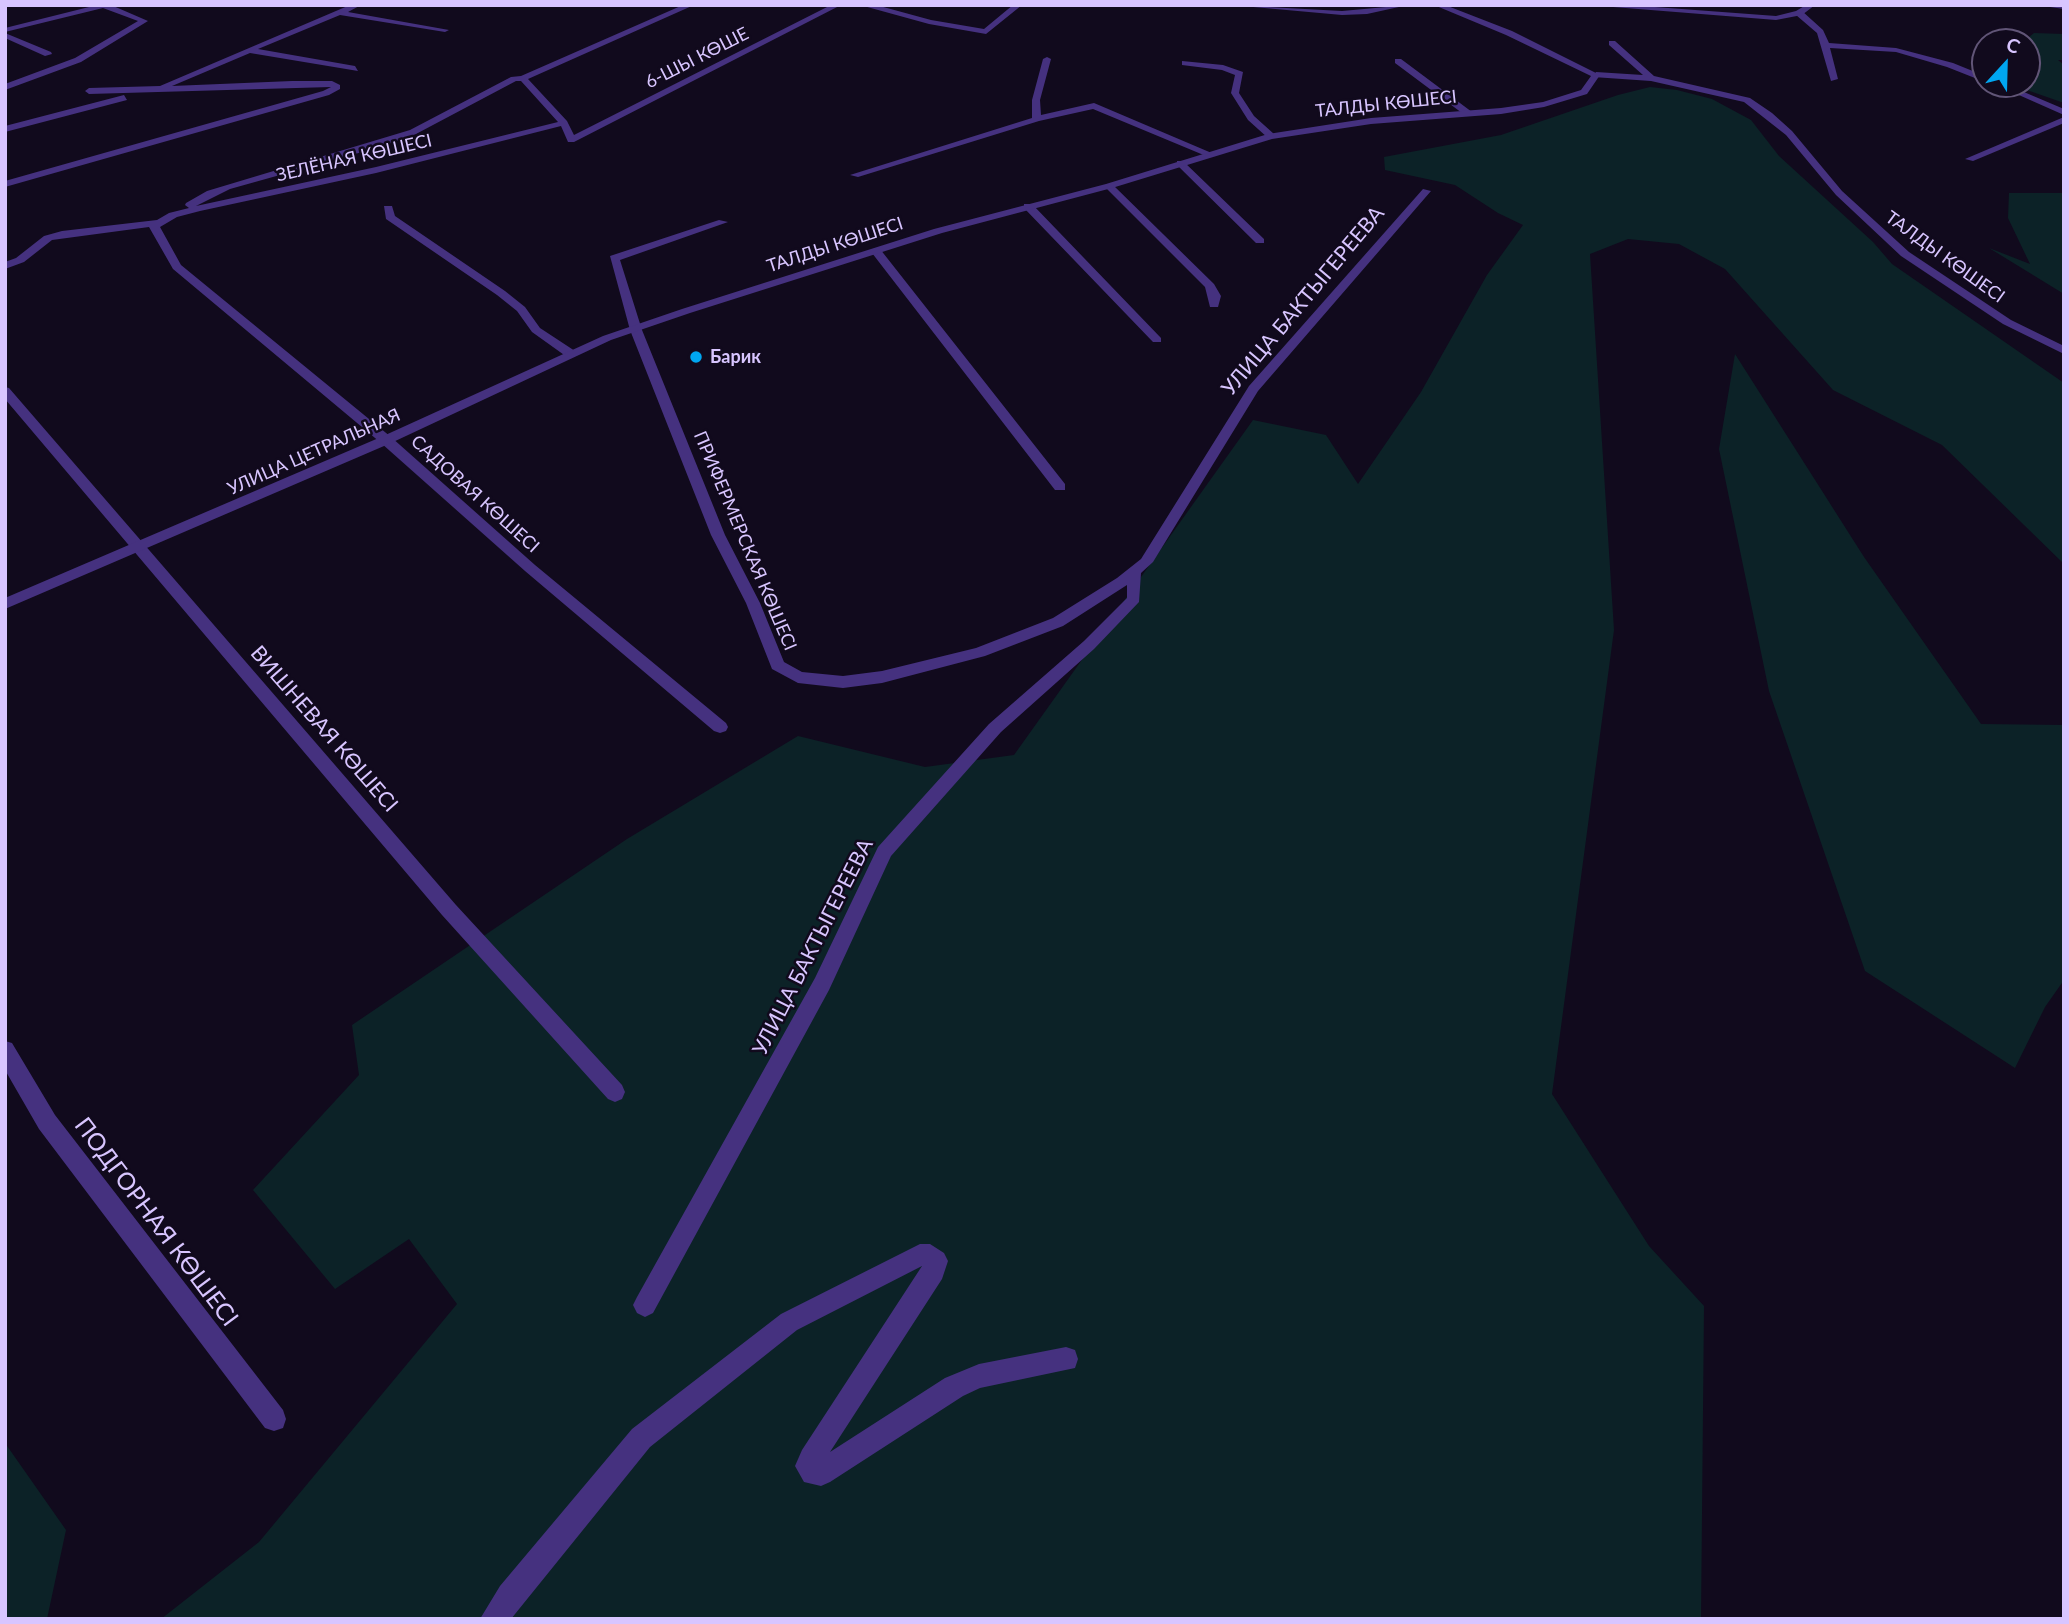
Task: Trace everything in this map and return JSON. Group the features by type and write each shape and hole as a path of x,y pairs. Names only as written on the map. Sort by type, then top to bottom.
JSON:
{"street":[{"path":"5,129 153,90 357,5"},
{"path":"178,214 210,193 227,187 377,145 413,132 519,79 690,5"},
{"name":"6-ШЫ КӨШЕ","path":"564,123 571,134 571,140 837,5"},
{"path":"864,5 929,22 986,32 1018,5"},
{"path":"1235,5 1342,13 1367,12 1404,5"},
{"path":"1438,5 1510,33 1596,75"},
{"path":"1592,5 1691,8 1763,18 1802,8 1826,45 1825,51 1834,79"},
{"path":"2053,5 2064,7"},
{"path":"5,33 106,6 144,22 78,60 5,86"},
{"path":"338,12 445,30"},
{"path":"5,33 48,54"},
{"path":"1612,43 1651,78"},
{"path":"1826,45 1896,50 1922,56 1971,74"},
{"path":"247,50 355,69"},
{"path":"1037,119 1036,100 1047,59"},
{"path":"1398,61 1469,114"},
{"path":"1185,63 1223,68 1240,74 1235,93 1251,118 1271,136"},
{"name":"ТАЛДЫ КӨШЕСІ","path":"636,330 686,311 876,251 1028,206 1110,186 1271,136 1371,121 1469,114 1567,99 1584,92 1596,75 1651,78 1747,100 1769,115 1806,152 1839,193 1905,254 2007,322 2064,351"},
{"path":"519,79 564,123"},
{"path":"5,184 326,93 337,87 332,84 292,84 89,92"},
{"path":"2032,98 2064,112"},
{"path":"855,175 1079,108 1103,108 1209,154"},
{"path":"1970,159 2064,120"},
{"name":"ЗЕЛЁНАЯ КӨШЕСІ","path":"5,266 20,260 48,238 62,234 155,224 178,214 376,170 564,123"},
{"path":"1181,163 1260,241"},
{"path":"1110,186 1210,286 1215,296 1214,304"},
{"name":"УЛИЦА БАКТЫГЕРЕЕВА","path":"645,1305 822,984 884,852 995,728 1089,645 1135,599 1134,572 1146,562 1253,389 1426,191"},
{"path":"1028,206 1157,340"},
{"path":"388,208 390,217 501,293 521,309 536,330 571,354"},
{"name":"ПРИФЕРМЕРСКАЯ КӨШЕСІ","path":"723,222 614,258 636,330 718,535 753,603 778,665 798,677 843,682 882,677 980,652 1058,622 1134,572"},
{"name":"САДОВАЯ КӨШЕСІ","path":"155,224 177,267 386,440 549,584 720,727"},
{"path":"876,251 1060,487"},
{"name":"УЛИЦА ЦЕТРАЛЬНАЯ","path":"5,604 386,440 607,338 636,330"},
{"name":"ВИШНЕВАЯ КӨШЕСІ","path":"5,391 449,910 615,1092"},
{"name":"ПОДГОРНАЯ КӨШЕСІ","path":"5,1050 47,1122 274,1419"},
{"path":"494,1619 641,1438 789,1322 920,1255 930,1255 936,1261 934,1270 811,1459 808,1466 813,1474 821,1473 954,1387 979,1376 1066,1359"}],"green space":[{"path":"2041,33 2064,34 2064,60 2058,60 2064,65 2064,103 2041,95"},
{"path":"1650,87 1677,90 1712,99 1751,120 1779,156 1873,242 1892,264 2064,383 2064,564 1942,445 1833,390 1725,269 1679,244 1628,239 1590,254 1614,630 1552,1094 1649,1246 1704,1306 1701,1619 161,1619 259,1542 457,1304 409,1239 335,1289 253,1190 359,1075 352,1025 627,839 798,736 925,767 1014,755 1253,420 1326,435 1358,484 1421,392 1487,275 1523,225 1498,213 1455,185 1385,170 1384,157 1501,135 1618,95"},
{"path":"2009,193 2064,193 2064,294 1989,248 2030,264 2008,218"},
{"path":"1735,354 1864,557 1981,724 2064,725 2064,980 2045,1007 2015,1068 1865,971 1769,691 1719,449"},
{"path":"5,1443 66,1530 47,1619 5,1619"}],"place":[{"name":"Барик","path":"696,357"}]}
